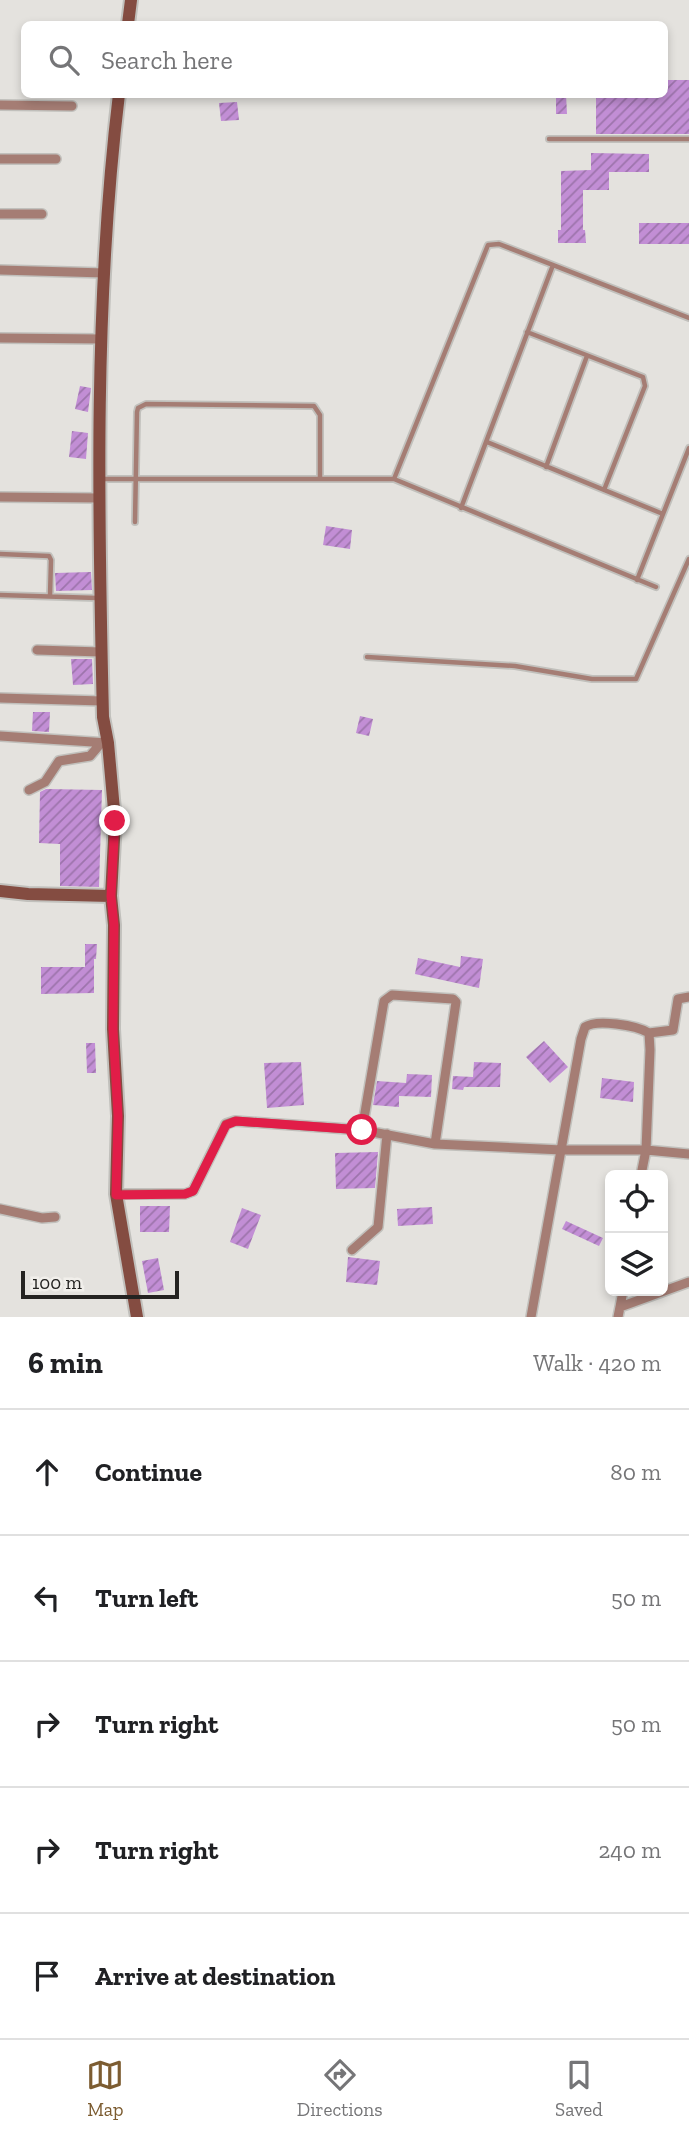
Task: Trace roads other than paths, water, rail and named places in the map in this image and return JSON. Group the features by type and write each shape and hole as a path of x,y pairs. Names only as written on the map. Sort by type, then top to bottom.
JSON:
{"street":[{"path":"128,21 131,0"},
{"path":"119,98 111,166 102,339 100,598 102,701 115,821 111,896 114,925 113,1029 118,1116 116,1195 137,1317"},
{"path":"0,105 72,106"},
{"path":"0,159 56,159"},
{"path":"0,214 42,214"},
{"path":"0,270 105,273"},
{"path":"0,338 102,339"},
{"path":"0,497 100,498"},
{"path":"37,650 102,652"},
{"path":"0,698 102,701"},
{"path":"0,736 105,742"},
{"path":"29,789 45,782 59,761 90,757 105,742"},
{"path":"0,891 111,896"},
{"path":"362,1130 384,1001 392,995 453,999 456,1002 435,1144"},
{"path":"531,1317 585,1027 598,1022 649,1032 673,1030 676,1026 678,999 689,997"},
{"path":"643,1170 646,1150 649,1032"},
{"path":"116,1195 185,1194 193,1191 226,1125 236,1121 362,1130 435,1144 562,1150 646,1150 689,1154"},
{"path":"352,1250 375,1231 379,1224 387,1134"},
{"path":"0,1209 55,1217"},
{"path":"620,1312 689,1282"}],"lane":[{"path":"549,139 689,139"},
{"path":"394,479 488,245 499,244 689,318"},
{"path":"461,508 553,265"},
{"path":"527,332 641,374 645,381 604,490"},
{"path":"546,467 587,356"},
{"path":"135,522 137,412 138,408 146,404 314,407 320,415 320,479"},
{"path":"487,442 663,514"},
{"path":"637,580 689,448"},
{"path":"100,480 394,479 656,587"},
{"path":"0,554 49,556 50,596"},
{"path":"367,657 515,666 592,679 636,679 689,559"},
{"path":"0,595 100,598"}]}
